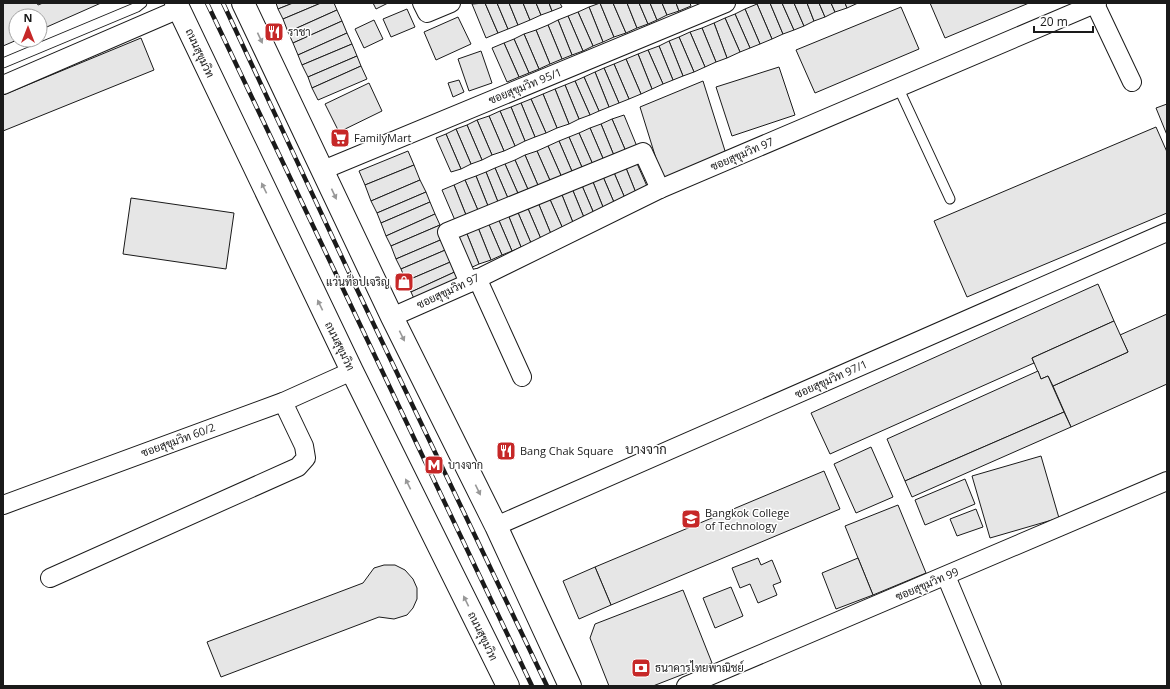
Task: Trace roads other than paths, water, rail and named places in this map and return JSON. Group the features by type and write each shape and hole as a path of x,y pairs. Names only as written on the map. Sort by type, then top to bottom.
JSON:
{"main road":[{"path":"243,3 392,317 496,526 570,686"},
{"name":"ถนนสุขุมวิท","path":"178,6 352,371 508,686"}],"street":[{"path":"422,3 427,14 451,3"},
{"name":"ซอยสุขุมวิท 95/1","path":"323,170 726,3"},
{"path":"1096,3 1132,82"},
{"name":"ซอยสุขุมวิท 97","path":"392,317 473,281 660,189 1096,3"},
{"path":"3,85 178,6"},
{"path":"522,377 447,232 643,152 660,189"},
{"name":"ซอยสุขุมวิท 97/1","path":"496,526 1167,232"},
{"name":"ซอยสุขุมวิท 60/2","path":"3,505 283,402 352,371"},
{"path":"50,578 298,467 306,458 304,446 283,402"},
{"name":"ซอยสุขุมวิท 99","path":"686,686 1167,482"},
{"path":"946,576 992,686"}],"lane":[{"path":"3,63 137,7 142,3"},
{"path":"898,87 950,199"}],"railway":[{"path":"207,3 532,686"},
{"path":"223,3 353,281 547,686"}],"place":[{"name":"ราชา","path":"274,32"},
{"name":"FamilyMart","path":"340,138"},
{"name":"แว่นท็อปเจริญ","path":"404,282"},
{"name":"Bang Chak Square","path":"506,451"},
{"name":"บางจาก","path":"434,465"},
{"name":"Bangkok College of Technology","path":"691,519"},
{"name":"ธนาคารไทยพาณิชย์","path":"641,668"}],"district":[{"name":"บางจาก","path":"646,449"}]}
